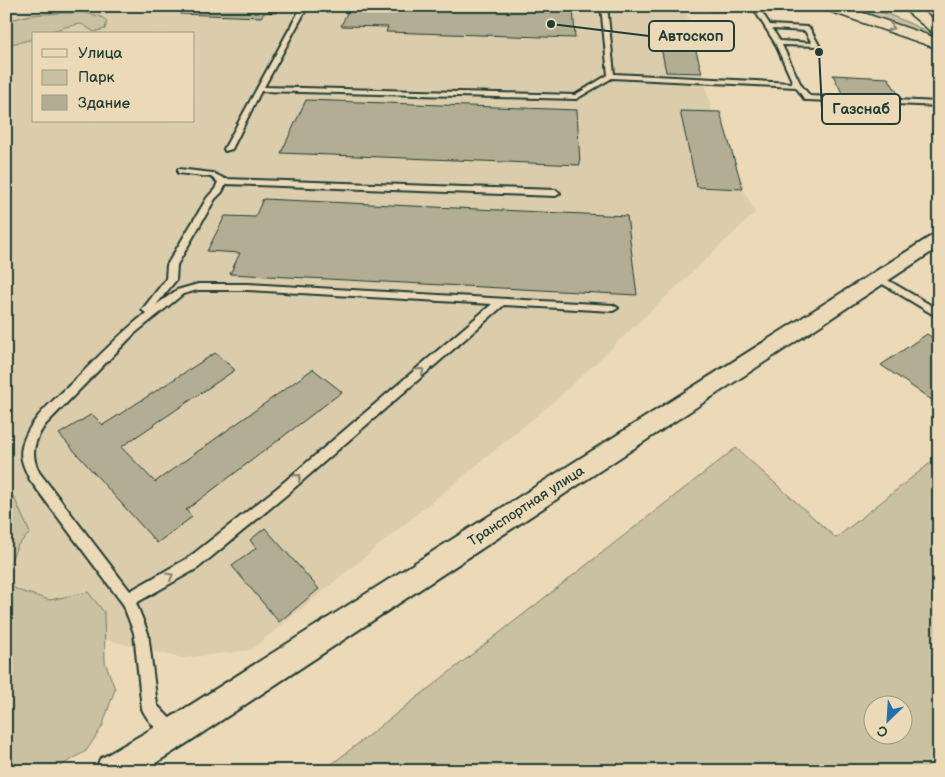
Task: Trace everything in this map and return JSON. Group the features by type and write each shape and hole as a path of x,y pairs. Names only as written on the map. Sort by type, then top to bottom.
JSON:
{"main road":[{"path":"828,6 939,44"},
{"path":"868,6 939,31"},
{"path":"907,6 939,31"}],"street":[{"name":"Транспортная улица","path":"112,771 173,734 939,239"}],"lane":[{"path":"228,149 259,88 305,6"},
{"path":"604,6 611,76"},
{"path":"755,6 778,43 798,85 808,98 939,104"},
{"path":"768,27 807,28 816,45 778,43"},
{"path":"259,88 576,97 611,76 798,85"},
{"path":"181,171 213,176 222,181 556,193"},
{"path":"130,331 171,280 172,265 222,181"},
{"path":"879,278 939,315"},
{"path":"173,734 150,709 141,633 128,600 34,476 26,462 26,452 31,435 40,422 130,331 180,292 198,287 247,287 613,308"},
{"path":"128,600 193,563 288,485 502,302"}],"shaded area":[{"path":"6,6 685,6 712,112 680,111 697,187 743,189 755,213 557,399 251,650 182,658 6,616"}],"green space":[{"path":"834,6 862,6 881,12 939,38 939,42"},
{"path":"85,13 107,21 105,29 94,32 82,24 75,25 50,32 32,32 32,39 6,45 6,21 30,15"},
{"path":"736,448 836,538 939,456 939,771 323,771"},
{"path":"6,493 14,497 30,533 17,546 6,573"},
{"path":"6,574 9,585 20,591 50,600 88,592 104,612 105,662 115,689 102,727 86,751 52,771 6,771"}],"building":[{"path":"165,6 281,6 277,13 265,12 261,17 180,14 185,9 163,8"},
{"path":"350,6 573,6 575,38 386,32 388,27 341,26"},
{"path":"709,6 727,6 729,12 710,11"},
{"path":"660,42 694,44 702,73 666,72"},
{"path":"833,75 888,78 902,100 844,97"},
{"path":"306,100 577,110 580,165 281,153"},
{"path":"680,111 720,112 743,189 697,187"},
{"path":"263,199 627,216 637,295 230,274 240,253 207,251 225,216 255,217"},
{"path":"927,334 939,342 939,405 881,365"},
{"path":"215,353 235,370 121,447 155,482 313,369 342,392 186,510 192,517 157,543 59,434 92,414 103,425"},
{"path":"265,528 319,589 279,622 232,566 256,548 250,540"}],"place":[{"name":"Автоскоп","path":"551,24"},
{"name":"Газснаб","path":"819,52"}]}
